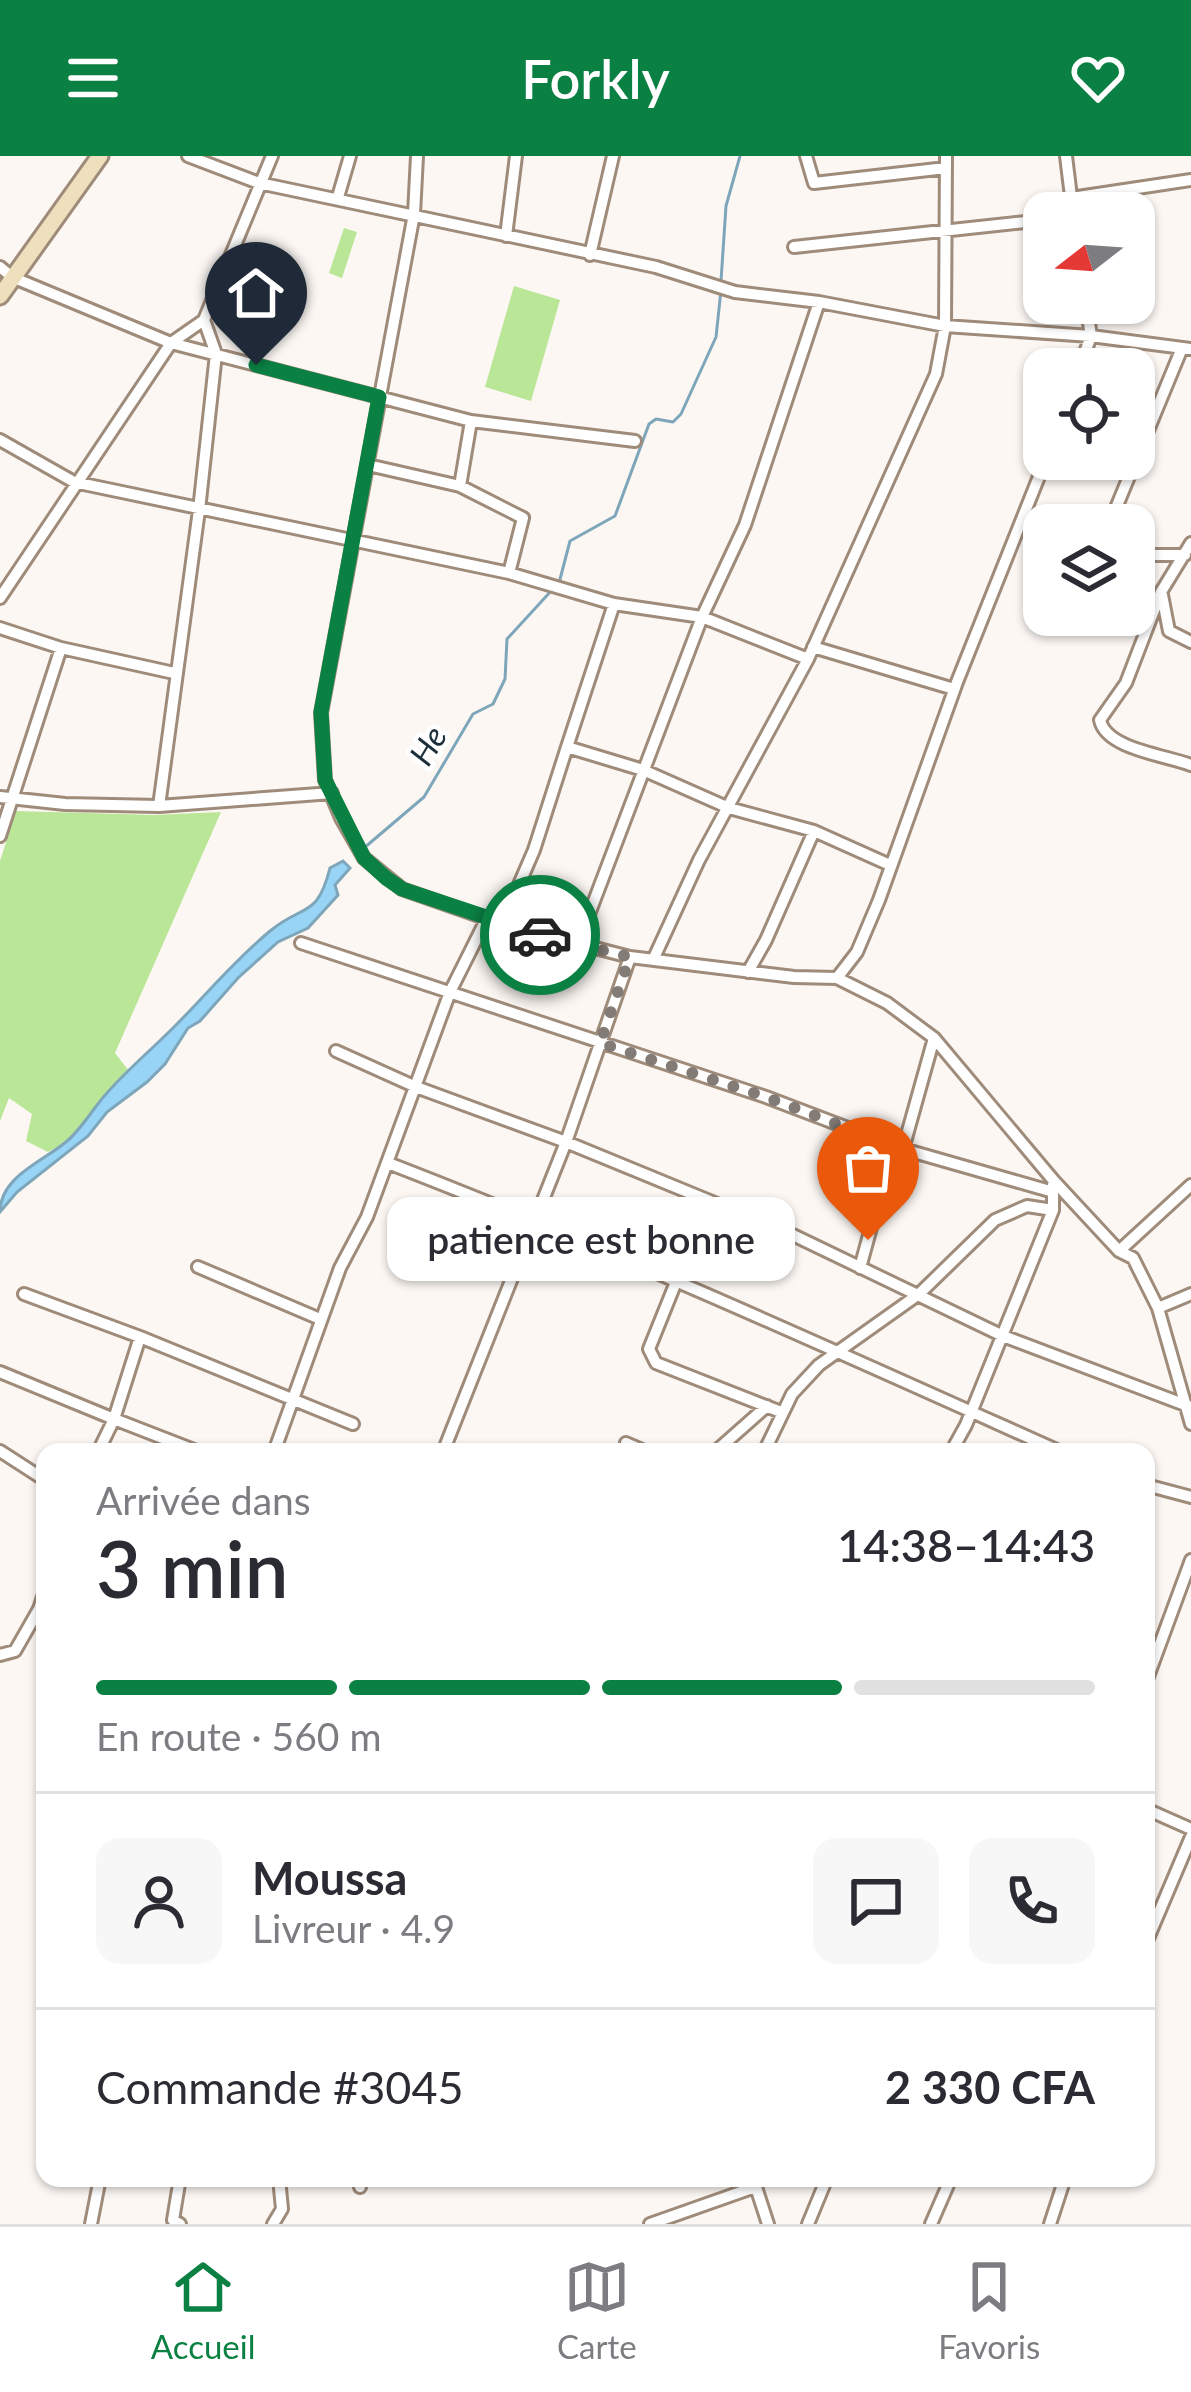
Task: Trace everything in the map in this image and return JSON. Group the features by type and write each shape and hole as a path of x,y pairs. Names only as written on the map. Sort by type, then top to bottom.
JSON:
{"main road":[{"path":"0,296 6,272 100,156"}],"street":[{"path":"188,156 259,183 656,267 735,292 945,326 1186,348 1118,504"},
{"path":"0,598 170,343 204,320 272,156"},
{"path":"338,197 350,156"},
{"path":"417,156 414,214 321,712 325,780 362,853 402,889 502,925 630,957 837,978 887,1003 934,1038 1052,1186 1119,1251 1133,1258 1158,1308 1191,1424"},
{"path":"506,236 516,156"},
{"path":"590,255 613,156"},
{"path":"652,960 699,860 810,653 936,374 945,326 946,162 814,184 806,156"},
{"path":"1066,156 1070,192"},
{"path":"1111,192 1191,180"},
{"path":"794,247 1023,222"},
{"path":"6,272 170,343 470,421 635,441"},
{"path":"577,946 702,617 745,525 819,302"},
{"path":"159,806 200,510 216,354 204,320"},
{"path":"1087,348 1089,324"},
{"path":"460,486 470,421"},
{"path":"0,440 74,482 509,573 614,604 702,617 810,653 954,689"},
{"path":"368,465 460,486 523,518 509,573"},
{"path":"837,978 857,952 954,689 1038,480"},
{"path":"1155,552 1189,548"},
{"path":"1189,548 1161,592 1126,682 1100,720 1108,737 1120,743 1191,765"},
{"path":"1161,592 1169,632 1191,642"},
{"path":"502,925 534,850 614,604"},
{"path":"0,628 61,648 174,673"},
{"path":"0,836 6,799 61,648"},
{"path":"567,747 643,770 729,808 814,831 890,865"},
{"path":"6,799 159,806 332,793"},
{"path":"748,972 814,831"},
{"path":"277,1443 320,1318 388,1163 450,992 487,918"},
{"path":"301,944 766,1097 903,1149 1052,1186"},
{"path":"446,1443 566,1142 630,957"},
{"path":"860,1268 875,1213 903,1149 934,1038"},
{"path":"336,1051 795,1236 1003,1336 1188,1406"},
{"path":"388,1163 841,1351 1041,1443"},
{"path":"1119,1251 1191,1185"},
{"path":"955,1443 1053,1210 1052,1186"},
{"path":"768,1443 802,1380 919,1294 995,1220 1027,1206 1053,1210"},
{"path":"198,1267 320,1318"},
{"path":"676,1282 650,1358 782,1412"},
{"path":"24,1294 353,1424"},
{"path":"1158,1308 1191,1294"},
{"path":"102,1443 140,1337"},
{"path":"0,1372 176,1443"},
{"path":"725,1443 767,1406"},
{"path":"0,1451 36,1474"},
{"path":"1155,1487 1191,1497"},
{"path":"1155,1658 1191,1560"},
{"path":"0,1655 15,1651 36,1616"},
{"path":"1155,1814 1191,1833 1155,1920"},
{"path":"91,2224 98,2187"},
{"path":"175,2223 179,2187"},
{"path":"273,2224 282,2209 280,2187"},
{"path":"650,2224 744,2187"},
{"path":"755,2187 768,2224"},
{"path":"808,2224 823,2187"},
{"path":"931,2224 947,2187"},
{"path":"1050,2224 1062,2187"}],"green space":[{"path":"344,228 357,232 342,278 329,273"},
{"path":"514,286 560,300 531,401 485,387"},
{"path":"16,811 221,812 115,1053 129,1071 68,1141 48,1152 26,1141 32,1114 9,1098 0,1121 0,861"}],"water":[{"path":"343,861 350,868 335,885 338,895 308,928 278,942 238,978 188,1028 147,1082 107,1112 88,1136 17,1192 0,1212 15,1180 72,1137 115,1085 257,942 314,903 330,868"}],"waterway":[{"name":"He","path":"721,281 726,206 740,156"},
{"name":"He","path":"559,583 570,541 615,516 649,424 656,419 673,422 681,414 716,337 721,290"},
{"name":"He","path":"364,848 424,797 473,714 493,704 505,679 507,639 552,590"}],"way so far":[{"path":"540,935 630,957 600,1043 766,1097 903,1149 868,1240"}],"place":[{"name":"patience est bonne","path":"868,1240"}],"route":[{"path":"256,365 379,397 321,712 325,780 341,818 364,858 402,889 540,935"}]}
